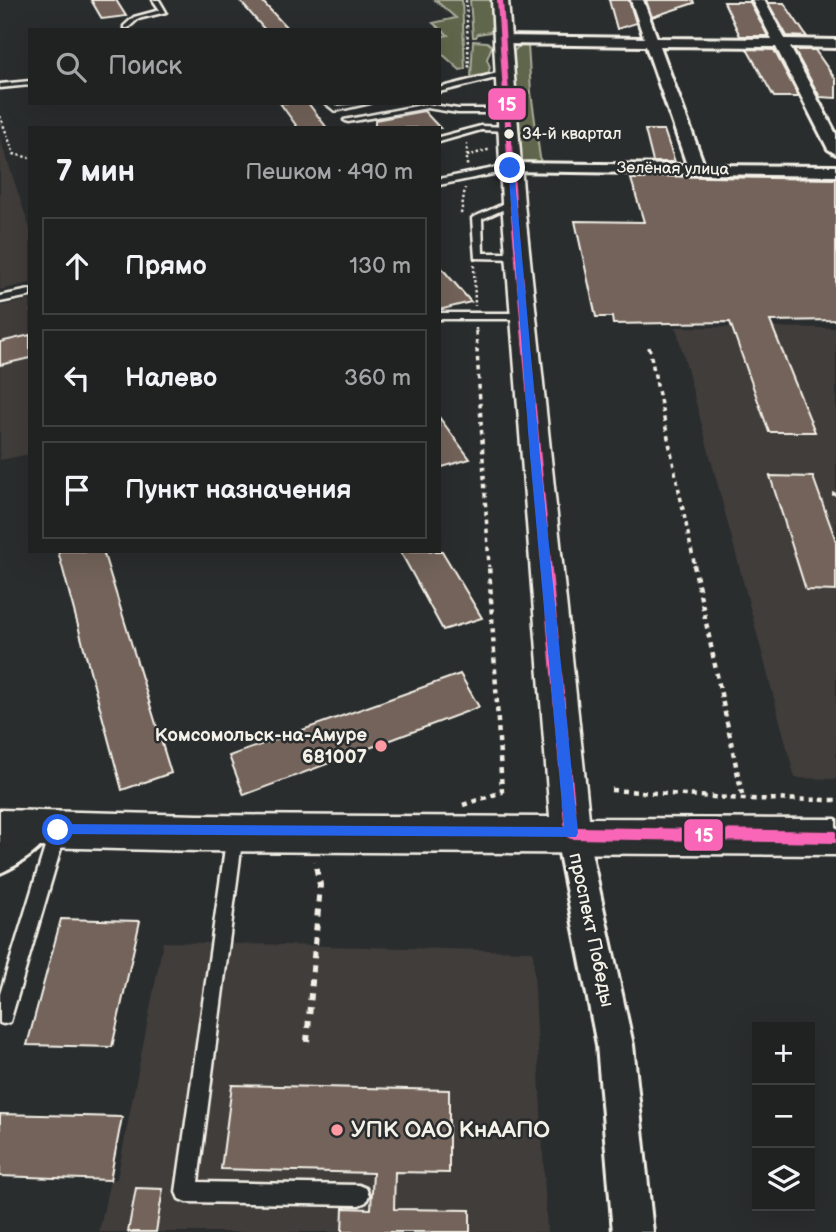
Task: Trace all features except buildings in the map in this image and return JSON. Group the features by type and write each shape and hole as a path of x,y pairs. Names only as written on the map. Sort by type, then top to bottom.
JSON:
{"street":[{"name":"проспект Победы","path":"500,0 508,120 506,160 513,203 571,833 615,1045 633,1232"},
{"path":"637,0 697,169"},
{"path":"758,0 836,149"},
{"path":"502,40 836,44"},
{"name":"Зелёная улица","path":"506,160 697,169 836,171"},
{"path":"0,858 32,829 836,837"}],"lane":[{"path":"126,27 136,18 164,11 156,0"},
{"path":"441,89 505,74"},
{"path":"0,86 28,83"},
{"path":"331,105 335,109 356,105"},
{"path":"348,120 427,106 508,120"},
{"path":"441,140 508,120"},
{"path":"441,182 468,176 506,160"},
{"path":"0,299 28,293"},
{"path":"441,316 523,316"},
{"path":"3,1015 32,829"},
{"path":"236,833 187,1192 359,1195"}],"path":[{"path":"460,84 469,70 466,0"},
{"path":"0,116 14,154 28,158"},
{"path":"461,224 468,176 467,133"},
{"path":"467,156 489,149 506,160"},
{"path":"474,265 502,792"},
{"path":"649,347 743,799"},
{"path":"611,790 743,799 836,800"},
{"path":"307,1042 320,885 314,859"}],"shaded area":[{"path":"0,138 28,223 28,283 0,290"},
{"path":"28,300 28,454 0,460 0,306"},
{"path":"676,327 836,328 836,779 795,778"},
{"path":"163,942 533,951 547,1232 99,1232 110,1180 117,1179"}],"green space":[{"path":"435,0 462,0 465,69 460,70 441,53 441,37 448,35 433,23 456,18"},
{"path":"470,0 496,0 497,21 490,32 473,37"},
{"path":"473,41 487,42 492,46 487,59 490,67 488,74 471,77"},
{"path":"528,45 541,165 524,164 518,160 514,51 518,47"}],"transit line":[{"name":"15","path":"500,0 513,203 571,833"},
{"name":"15","path":"571,833 836,837"}],"place":[{"name":"34-й квартал","path":"509,134"},
{"name":"Комсомольск-на-Амуре 681007","path":"381,746"},
{"name":"УПК ОАО КнААПО","path":"337,1130"}],"route":[{"path":"58,830 198,833 571,833 510,168"}]}
